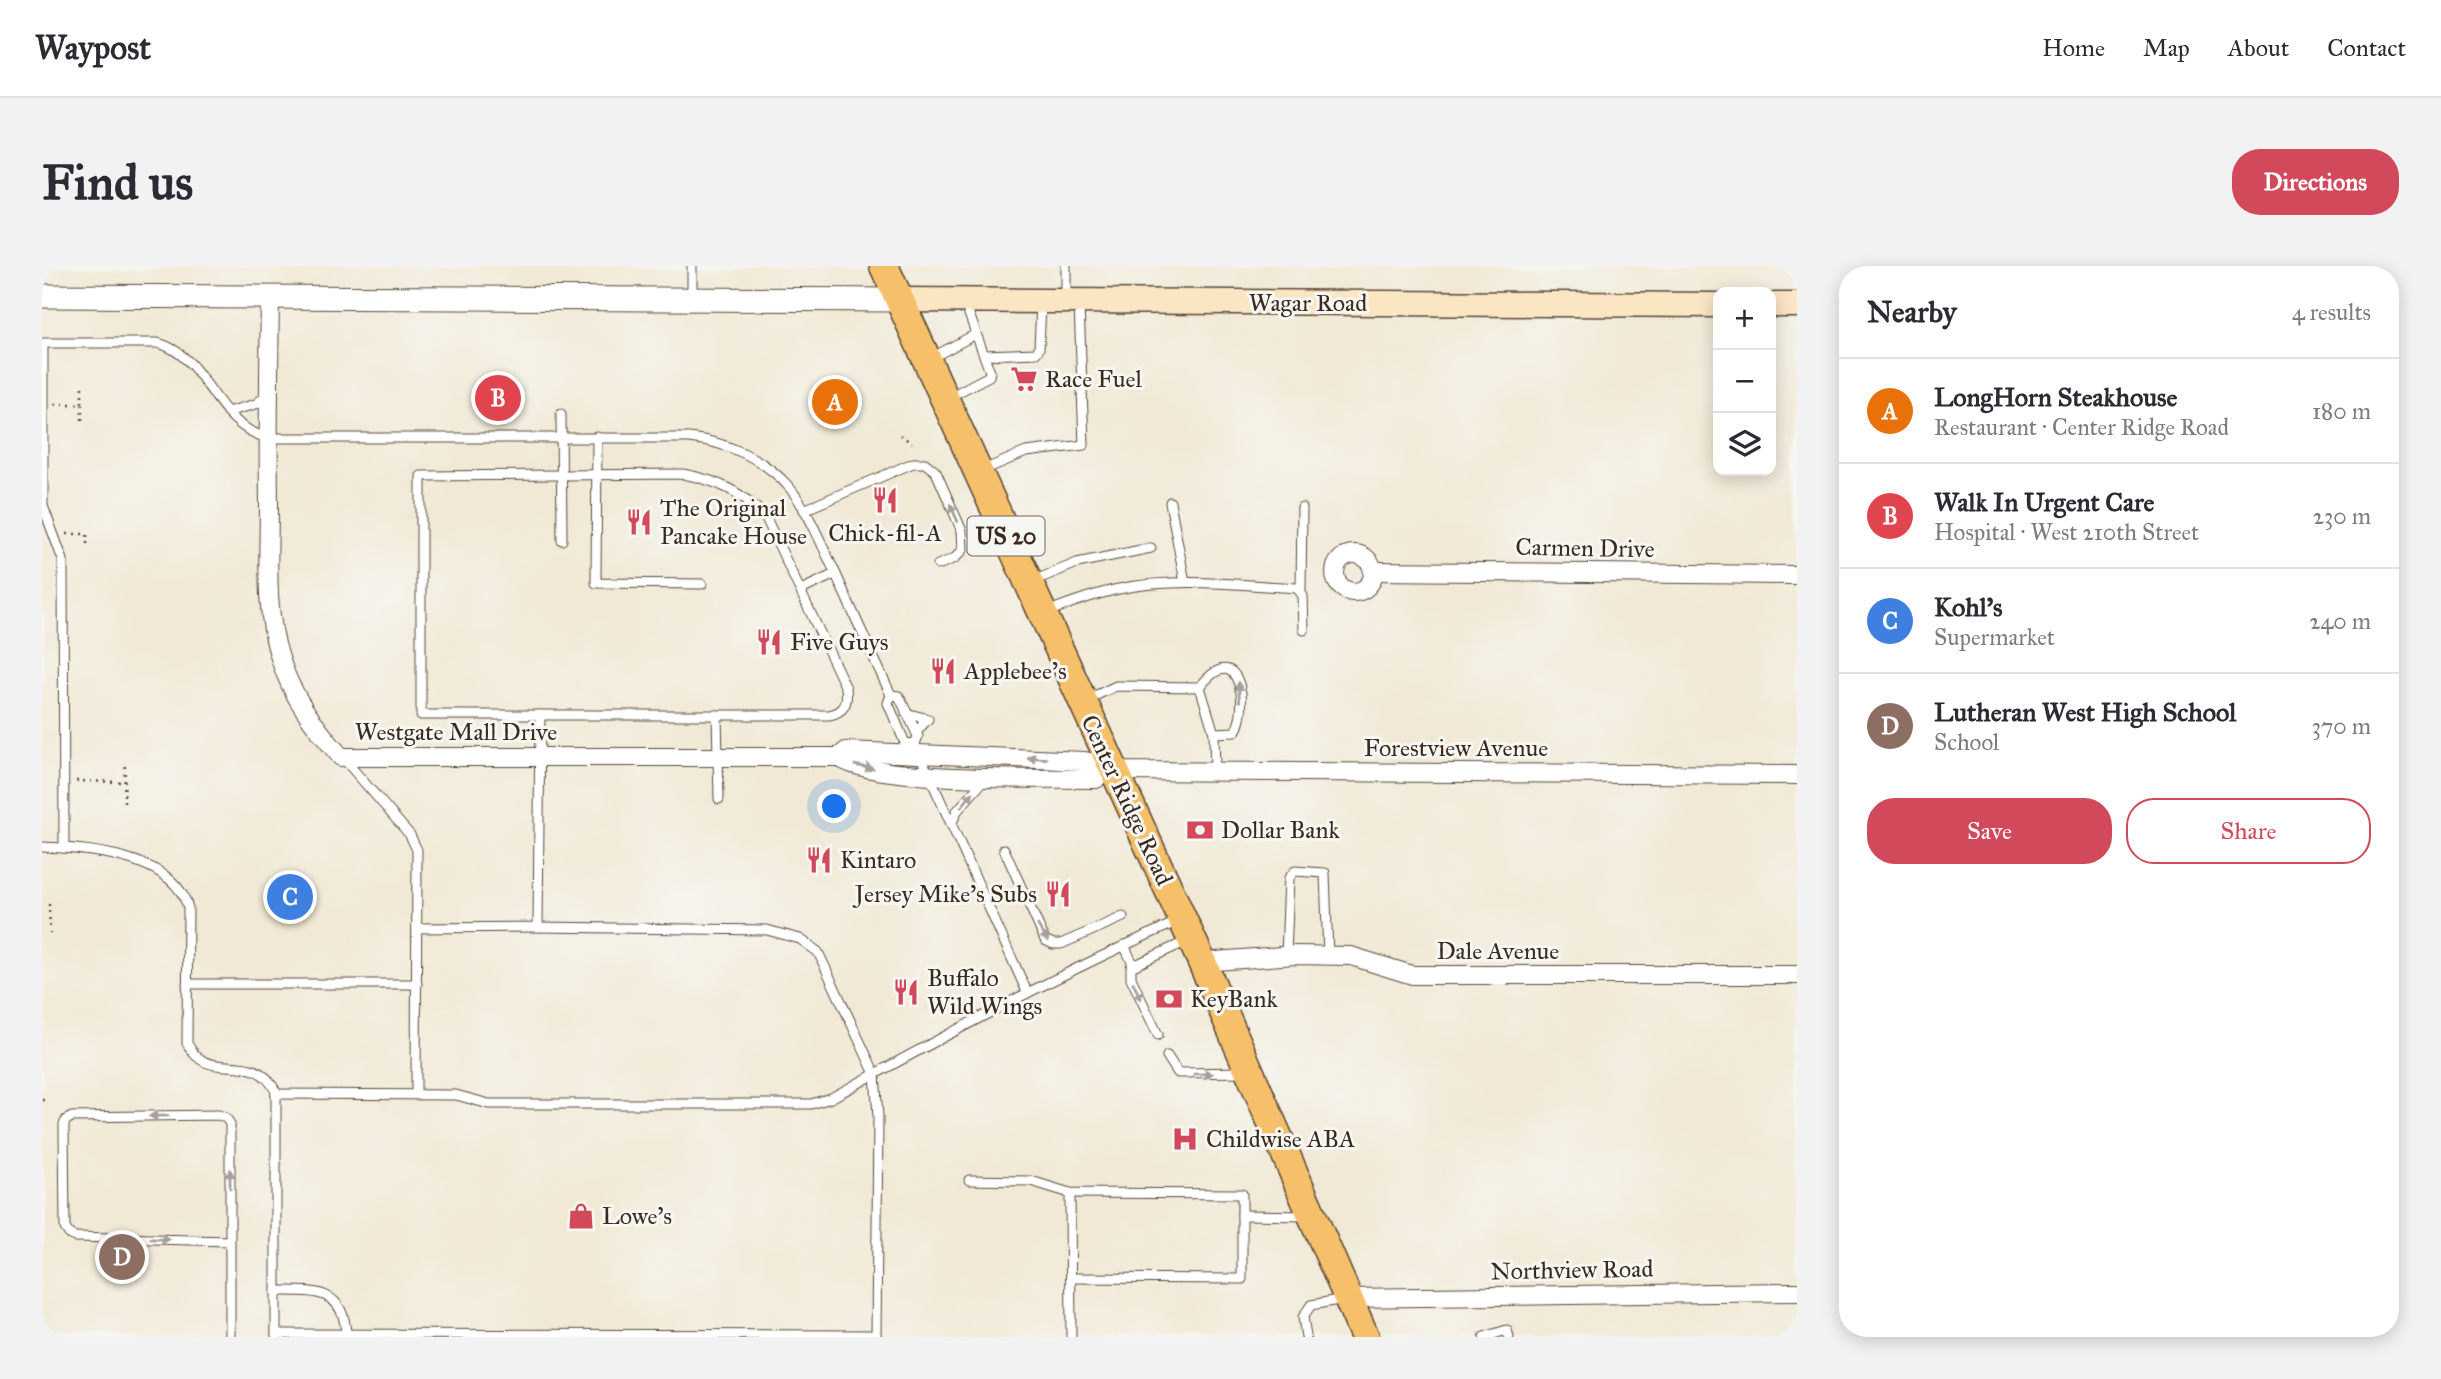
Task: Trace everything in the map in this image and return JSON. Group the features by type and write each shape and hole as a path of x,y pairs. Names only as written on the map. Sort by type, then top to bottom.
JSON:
{"main road":[{"name":"Center Ridge Road","path":"884,266 1083,702 1108,771 1192,940 1365,1337"},
{"name":"Wagar Road","path":"898,300 1713,305"},
{"path":"1776,305 1797,305"}],"street":[{"path":"42,296 898,300"},
{"name":"Westgate Mall Drive","path":"270,297 269,590 274,640 284,672 298,700 341,757 839,757 846,751 917,748 1085,761 1095,763 1108,771 1096,779 986,778 867,769 846,763 839,757"},
{"name":"Carmen Drive","path":"1373,571 1797,575"},
{"name":"Forestview Avenue","path":"1108,771 1797,775"},
{"name":"Dale Avenue","path":"1192,940 1286,956 1351,956 1412,975 1797,975"},
{"name":"Northview Road","path":"1349,1298 1797,1292"}],"lane":[{"path":"692,266 692,299"},
{"path":"978,473 1026,452 1084,445 1073,301 1066,266"},
{"path":"944,400 989,376 990,372 964,301"},
{"path":"984,355 1036,353 1039,349 1041,301"},
{"path":"926,361 976,334"},
{"path":"64,848 63,560 43,506 43,343 158,343 169,346 182,354 227,412 246,430 269,438 689,438 727,445 775,474 787,485 804,510 891,695 888,703 905,743 917,748"},
{"path":"227,412 256,404 269,392"},
{"path":"561,414 562,541"},
{"path":"597,437 596,583 702,584"},
{"path":"804,510 913,463 925,463 936,472 962,531 963,550 955,558 938,565"},
{"path":"683,474 711,481 740,494 752,503 766,518 846,688 844,708 829,715 421,715 421,476 597,475 683,474"},
{"path":"1170,502 1185,582"},
{"path":"1302,508 1301,590 1304,630"},
{"path":"1028,583 1077,563 1151,548"},
{"path":"801,590 835,574"},
{"path":"1042,613 1120,589 1185,582 1301,590"},
{"path":"1200,687 1214,671 1223,669 1236,674 1239,681 1240,725 1235,732 1214,733"},
{"path":"1083,702 1116,685 1200,687"},
{"path":"1200,687 1214,733 1215,772"},
{"path":"891,695 899,696 918,736 917,748 1027,992"},
{"path":"906,713 928,719 916,732"},
{"path":"538,927 540,715"},
{"path":"717,715 719,799"},
{"path":"341,757 414,844 418,858 416,1094"},
{"path":"951,825 957,811 986,778"},
{"path":"42,847 94,850 128,859 159,873 179,887 185,898 188,908 187,1043 191,1052 216,1066 257,1069 271,1082 276,1094 276,1336 876,1336 878,1117 875,1074 823,960 810,944 766,930 417,928"},
{"path":"1004,849 1045,940 1061,944 1123,917"},
{"path":"1286,956 1289,878 1295,871 1325,873 1328,956"},
{"path":"276,1094 456,1095 489,1104 811,1104 831,1098 1027,992 1124,945 1192,940"},
{"path":"1132,964 1192,940"},
{"path":"1124,945 1132,964 1131,978 1158,1035"},
{"path":"187,984 417,984"},
{"path":"1167,1056 1178,1073 1250,1072"},
{"path":"230,1241 75,1237 69,1234 65,1228 66,1120 72,1117 219,1115 226,1118 230,1125 230,1241 230,1337"},
{"path":"969,1180 1042,1182 1070,1193 1242,1194 1242,1279 1071,1278"},
{"path":"1070,1193 1071,1337"},
{"path":"1242,1216 1312,1216"},
{"path":"276,1291 324,1294 340,1305 346,1334"},
{"path":"1306,1337 1303,1317 1311,1305 1349,1298"},
{"path":"1484,1337 1507,1329 1509,1337"}],"path":[{"path":"82,384 82,425"},
{"path":"55,404 82,404"},
{"path":"900,435 912,443"},
{"path":"64,534 87,534 87,548"},
{"path":"124,803 125,761"},
{"path":"76,781 125,782"},
{"path":"49,904 50,933"},
{"path":"42,1100 49,1100"}],"place":[{"name":"Race Fuel","path":"1024,379"},
{"name":"Walk In Urgent Care","path":"498,398"},
{"name":"LongHorn Steakhouse","path":"835,402"},
{"name":"Chick-fil-A","path":"885,500"},
{"name":"The Original Pancake House","path":"639,522"},
{"name":"Five Guys","path":"769,642"},
{"name":"Applebee's","path":"943,671"},
{"name":"Dollar Bank","path":"1200,830"},
{"name":"Kintaro","path":"819,860"},
{"name":"Jersey Mike's Subs","path":"1058,894"},
{"name":"Kohl's","path":"290,897"},
{"name":"Buffalo Wild Wings","path":"906,992"},
{"name":"KeyBank","path":"1169,999"},
{"name":"Childwise ABA","path":"1185,1139"},
{"name":"Lowe's","path":"581,1216"},
{"name":"Lutheran West High School","path":"122,1257"}]}
